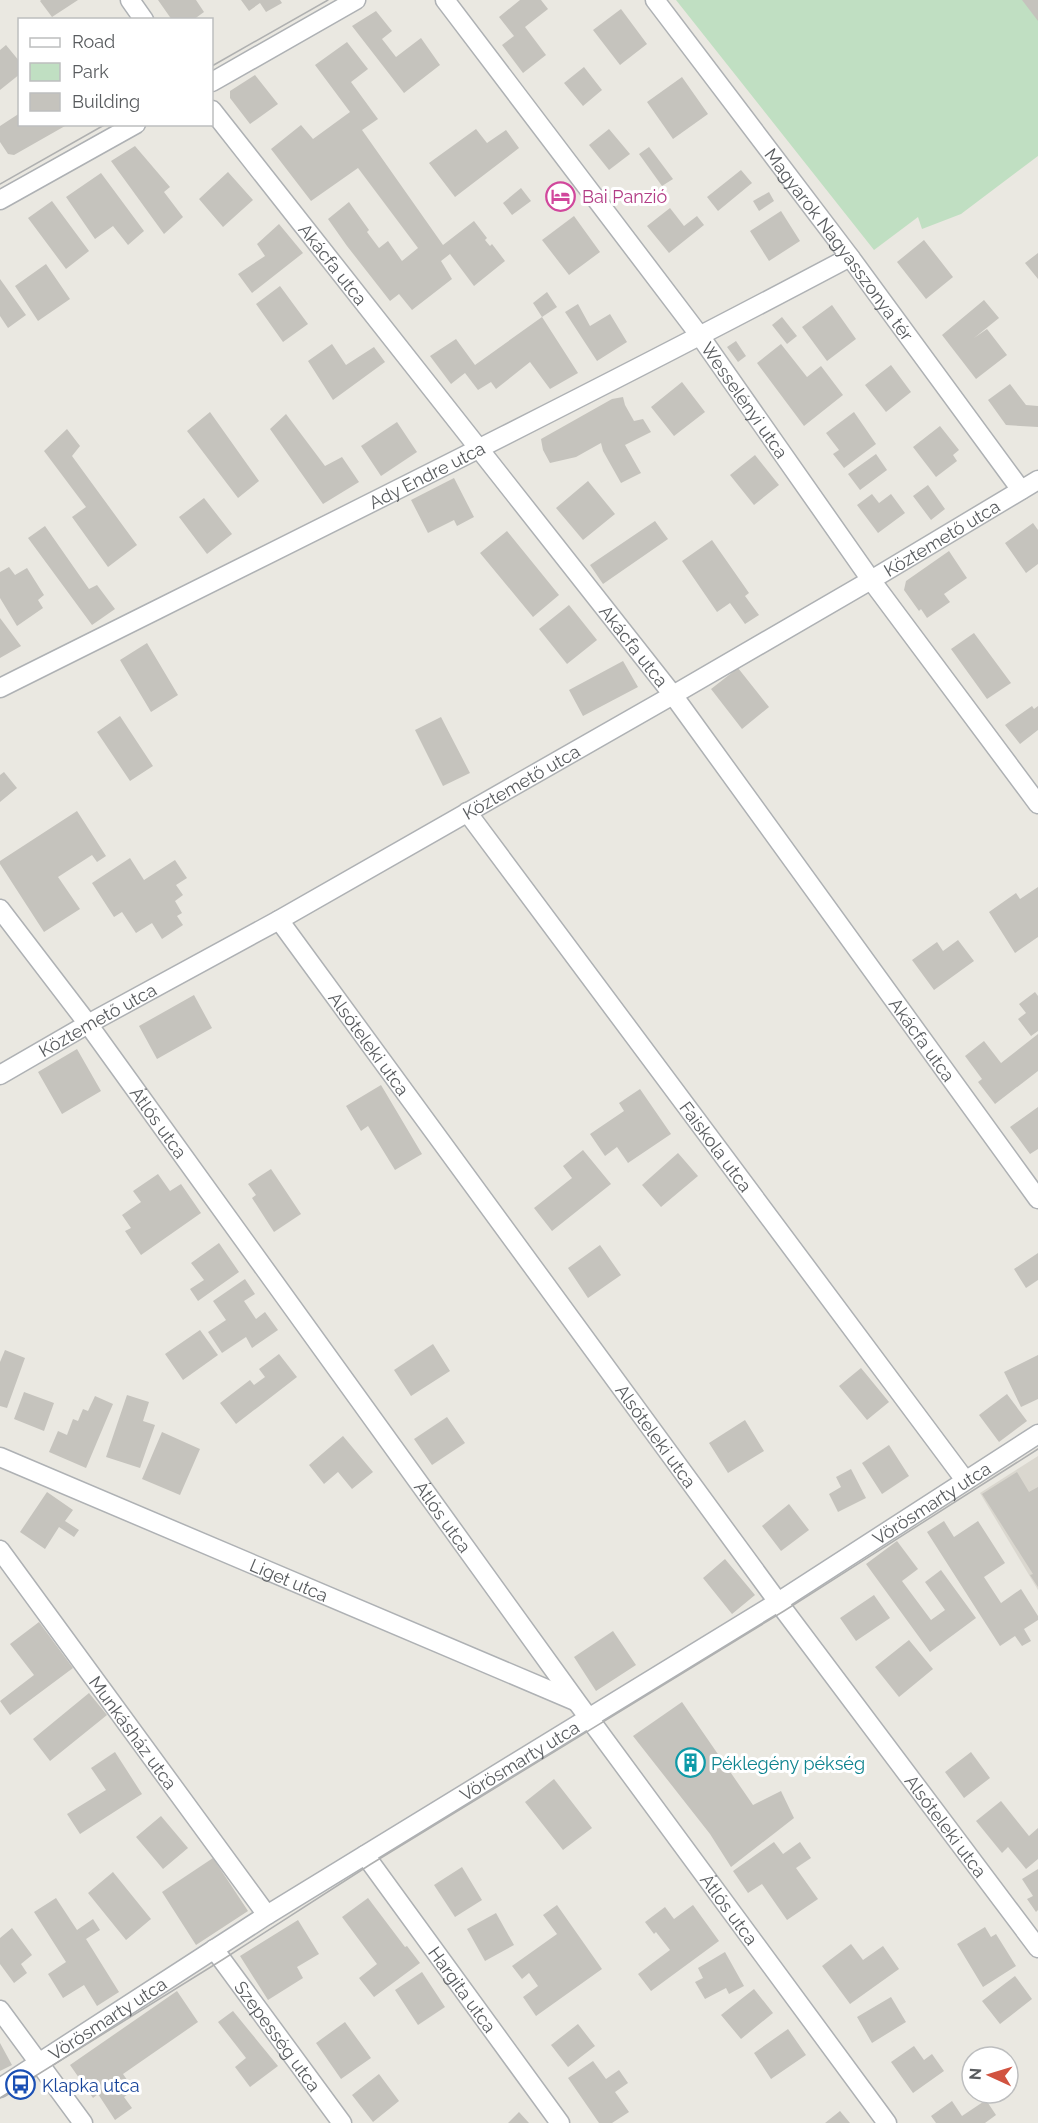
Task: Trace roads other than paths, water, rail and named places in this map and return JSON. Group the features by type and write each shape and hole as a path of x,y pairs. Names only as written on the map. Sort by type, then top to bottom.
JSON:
{"street":[{"path":"130,0 143,18"},
{"path":"213,81 356,0"},
{"name":"Wesselényi utca","path":"445,0 700,336 871,580 1038,804"},
{"name":"Magyarok Nagyasszonya tér","path":"656,0 850,257 1021,490"},
{"name":"Akácfa utca","path":"213,111 673,695 1038,1199"},
{"path":"3,193 132,126"},
{"name":"Ady Endre utca","path":"0,688 480,449 850,257"},
{"name":"Köztemető utca","path":"0,1075 88,1024 279,920 673,695 1038,480"},
{"name":"Faiskola utca","path":"466,812 965,1480"},
{"name":"Átlós utca","path":"0,909 88,1024 577,1702 887,2123"},
{"name":"Alsóteleki utca","path":"279,920 778,1602 1038,1948"},
{"name":"Vörösmarty utca","path":"0,2088 267,1915 778,1602 1038,1434"},
{"name":"Liget utca","path":"0,1457 577,1702"},
{"name":"Munkásház utca","path":"0,1550 267,1915"},
{"name":"Hargita utca","path":"365,1855 560,2123"},
{"name":"Szepesség utca","path":"214,1949 342,2123"},
{"path":"0,2010 83,2123"}],"tram line":[{"path":"213,65 328,0"},
{"path":"0,184 102,126"},
{"path":"0,2098 371,1864 784,1611 1038,1449"}],"place":[{"name":"Bai Panzió","path":"561,196"},
{"name":"Péklegény pékség","path":"690,1763"},
{"name":"Klapka utca","path":"21,2085"}]}
